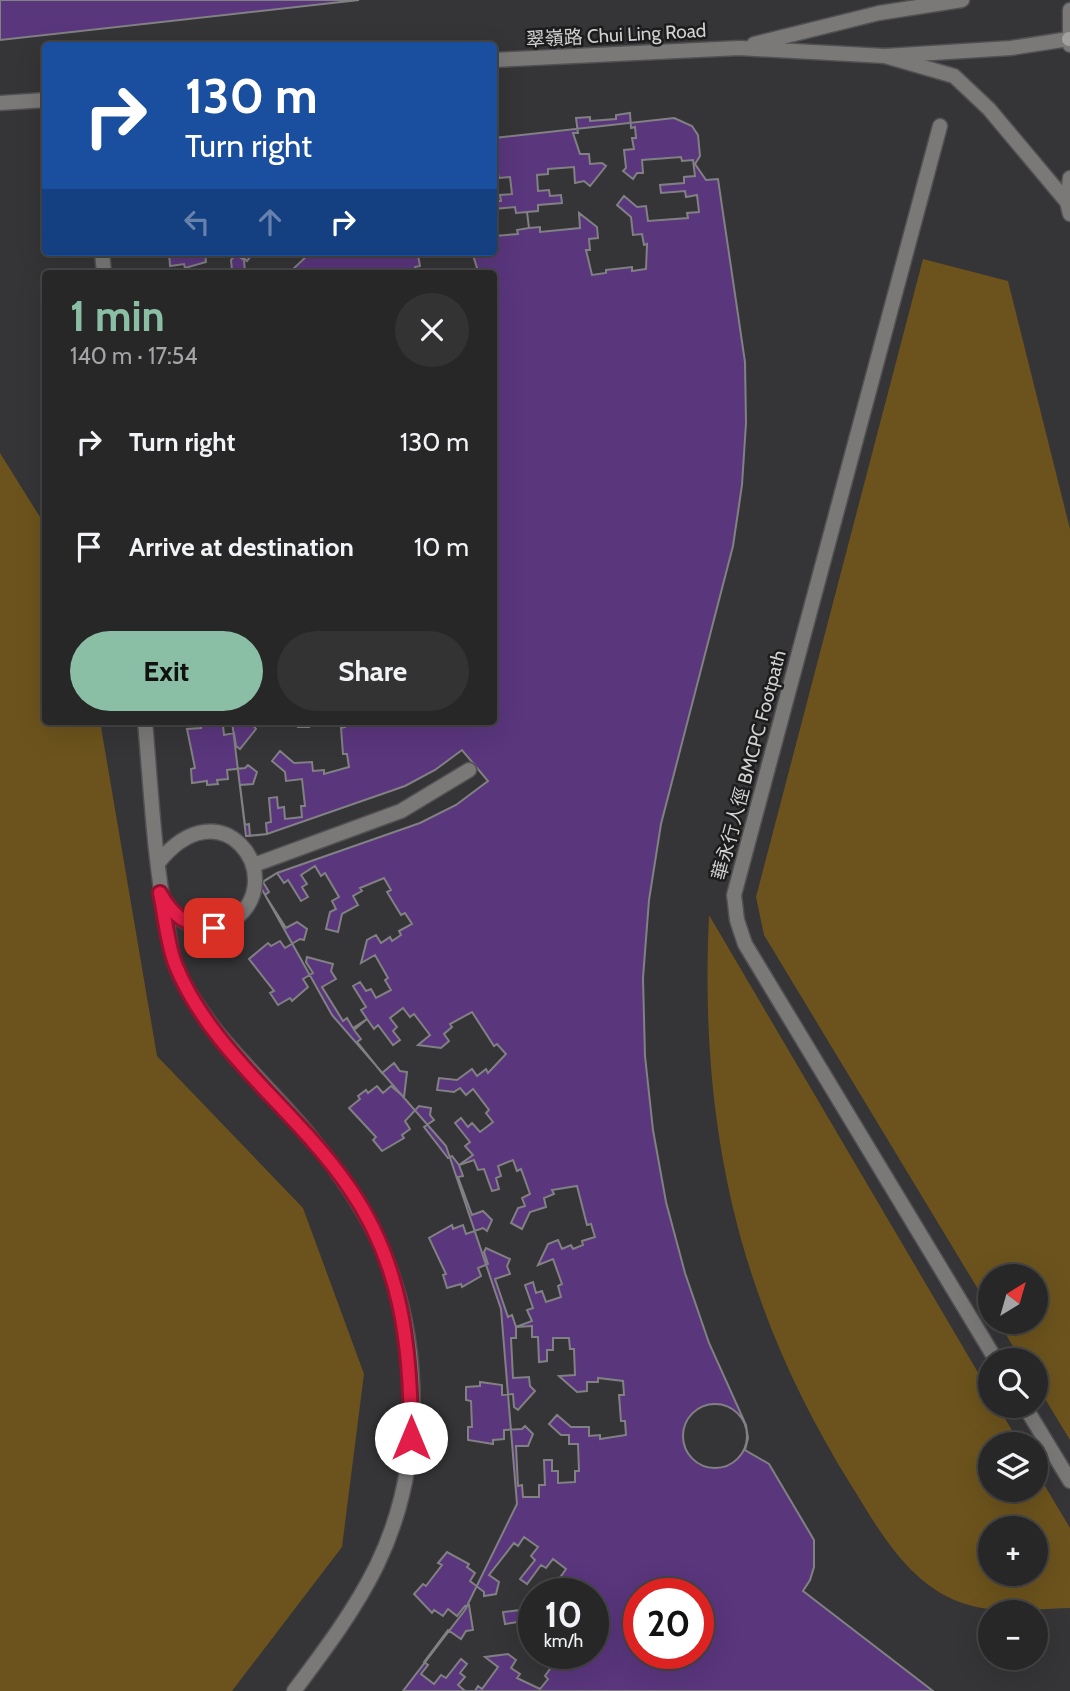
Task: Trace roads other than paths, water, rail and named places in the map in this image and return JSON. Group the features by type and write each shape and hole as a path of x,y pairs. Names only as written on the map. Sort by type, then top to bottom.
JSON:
{"street":[{"name":"翠嶺路 Chui Ling Road","path":"739,48 879,13 962,0"},
{"path":"1070,10 1070,41"},
{"name":"翠嶺路 Chui Ling Road","path":"497,60 739,48 885,56 1011,48 1070,41"},
{"path":"885,56 954,76 989,109 1068,208"},
{"path":"0,103 42,100"},
{"name":"華永行人徑 BMCPC Footpath","path":"940,126 734,895 737,920 745,944 989,1348"},
{"path":"1068,208 1070,178"},
{"path":"145,725 160,893 174,963 195,1005 224,1042 300,1124 349,1187 380,1245 402,1308 412,1372 411,1438 400,1503 377,1564 345,1622 294,1691"},
{"path":"254,865 401,811 436,792 469,769"},
{"path":"158,863 173,844 187,835 203,831 219,832 234,839 246,850 254,865 256,882 252,898 243,912 229,923 214,928 197,927 181,920 169,909 160,893"},
{"path":"1032,1418 1070,1481"}]}
